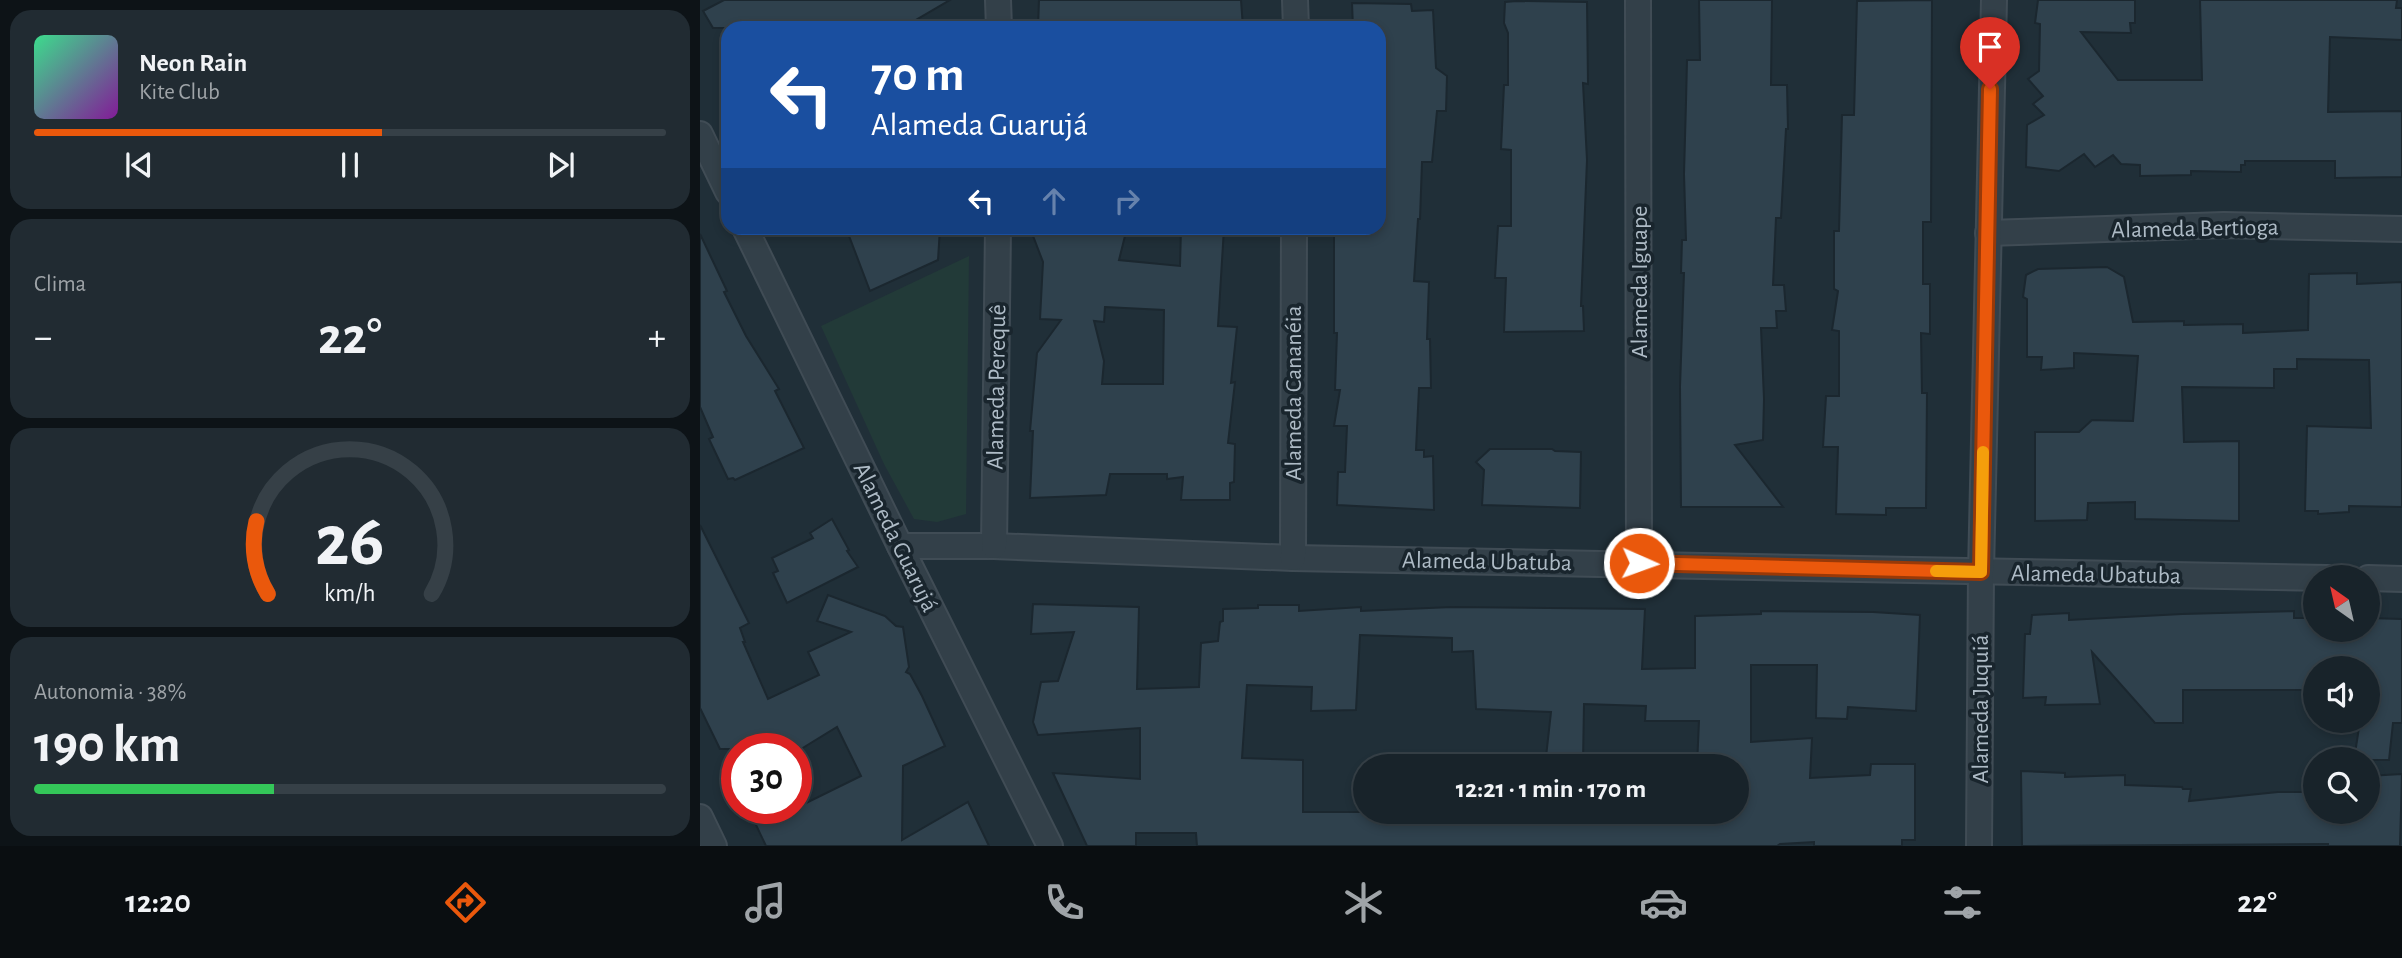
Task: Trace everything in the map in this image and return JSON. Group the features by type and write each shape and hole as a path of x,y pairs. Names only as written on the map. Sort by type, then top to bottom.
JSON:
{"street":[{"path":"998,0 999,21"},
{"path":"1295,0 1296,21"},
{"name":"Alameda Iguape","path":"1638,0 1639,563"},
{"path":"1981,572 1994,0"},
{"path":"700,134 721,178"},
{"name":"Alameda Bertioga","path":"1988,233 2224,225 2402,229"},
{"name":"Alameda Guarujá","path":"748,235 1050,846"},
{"name":"Alameda Perequê","path":"994,546 998,235"},
{"name":"Alameda Cananéia","path":"1293,558 1294,235"},
{"name":"Alameda Ubatuba","path":"900,546 994,546 1293,558 2303,578"},
{"name":"Alameda Juquiá","path":"1979,846 1981,572"},
{"path":"2380,578 2402,579"},
{"path":"700,817 714,846"}],"green space":[{"path":"969,256 966,514 937,522 914,519 884,464 821,326"}],"building":[{"path":"724,0 950,0 916,21 721,21 721,28 713,28 703,11"},
{"path":"1039,0 1241,0 1242,21 1038,21"},
{"path":"1699,0 1772,0 1771,85 1787,85 1788,129 1781,218 1776,218 1773,285 1784,285 1786,311 1776,311 1777,328 1761,328 1763,440 1735,445 1783,507 1681,507 1680,387 1684,273 1681,273 1682,240 1686,240 1684,174 1687,60 1700,60"},
{"path":"1932,0 1931,222 1923,222 1923,284 1930,284 1930,334 1921,333 1922,393 1927,393 1926,508 1886,508 1886,515 1836,514 1838,447 1823,447 1826,396 1839,396 1839,331 1832,330 1838,291 1834,289 1834,231 1839,231 1842,115 1854,115 1857,1"},
{"path":"2038,0 2135,0 2135,23 2130,23 2131,33 2081,32 2118,80 2202,80 2200,0 2397,0 2396,8 2402,8 2402,40 2330,37 2328,112 2402,111 2402,177 2335,178 2335,161 2245,161 2245,165 2241,165 2241,172 2191,171 2191,175 2140,176 2140,165 2121,164 2113,155 2095,167 2084,154 2059,171 2026,167 2027,125 2044,115 2033,104 2043,96 2028,79 2039,71 2040,24 2035,23"},
{"path":"1505,2 1587,2 1588,84 1583,83 1587,160 1581,306 1584,331 1504,332 1506,278 1495,278 1498,226 1511,226 1511,150 1501,149 1504,85 1508,85 1508,33 1504,23"},
{"path":"1352,3 1411,4 1412,11 1433,10 1436,68 1447,76 1446,111 1437,111 1432,162 1422,162 1414,281 1429,282 1427,339 1430,339 1431,388 1419,388 1416,450 1424,450 1424,457 1433,456 1434,510 1337,505 1338,472 1345,472 1347,426 1334,426 1340,390 1335,390 1337,333 1334,333 1334,235 1386,235 1386,21 1353,21"},
{"path":"700,234 727,291 724,292 746,336 779,389 775,391 804,448 735,480 728,479 709,439 713,437 700,407"},
{"path":"849,235 940,235 938,260 870,291"},
{"path":"1033,235 1125,235 1119,260 1180,266 1181,235 1224,235 1218,326 1237,327 1231,383 1235,382 1228,443 1235,444 1234,482 1230,483 1230,500 1181,500 1183,477 1167,479 1167,474 1110,474 1106,495 1030,498 1033,431 1030,431 1037,353 1061,320 1040,319 1043,262","holes":["1105,307 1164,310 1163,384 1102,384 1104,361 1094,321 1104,322"]},
{"path":"2107,267 2124,277 2133,322 2243,324 2243,333 2308,330 2309,274 2357,273 2357,284 2402,282 2402,507 2349,506 2349,512 2318,514 2318,511 2305,511 2307,426 2371,428 2369,360 2297,359 2297,369 2274,369 2274,388 2182,387 2184,442 2239,441 2239,521 2135,519 2135,502 2088,503 2087,520 2035,521 2035,432 2079,432 2092,420 2133,421 2138,356 2074,353 2074,368 2041,370 2042,357 2027,357 2027,299 2023,297 2026,275 2038,269"},
{"path":"1490,449 1581,452 1580,508 1482,505 1484,470 1476,462"},
{"path":"832,519 858,567 787,603 773,573 778,571 772,558 813,538 810,533"},
{"path":"700,525 749,623 740,628 743,642 768,699 819,675 808,652 851,632 817,621 828,595 885,616 896,626 903,627 909,667 906,672 910,674 922,696 945,746 903,766 902,840 968,802 989,846 766,846 756,824 812,824 812,800 861,776 837,727 812,742 812,733 721,733 720,749 700,708"},
{"path":"1033,604 1139,607 1137,689 1199,687 1201,643 1218,641 1223,609 1258,608 1258,605 1299,605 1299,611 1361,607 1361,611 1452,607 1645,609 1642,669 1695,668 1695,616 1761,614 1761,611 1920,615 1916,711 1848,707 1847,719 1816,718 1817,665 1751,665 1751,742 1812,738 1810,778 1870,775 1871,764 1915,764 1915,840 1902,840 1902,846 1814,846 1814,842 1777,846 1197,846 1196,833 1136,833 1136,846 1087,846 1053,773 1140,779 1140,728 1038,735 1033,722 1041,682 1058,681 1074,632 1031,634","holes":["1360,635 1452,638 1452,652 1473,651 1476,709 1551,712 1546,754 1583,754 1584,704 1646,706 1645,721 1699,721 1698,754 1749,754 1749,824 1353,824 1353,812 1303,812 1303,760 1242,758 1247,685 1312,687 1311,711 1356,710"]},
{"path":"2294,611 2294,618 2303,618 2303,642 2380,642 2380,618 2402,619 2402,723 2393,723 2389,760 2380,760 2380,747 2356,747 2358,733 2380,733 2380,656 2303,656 2303,690 2183,690 2183,723 2155,723 2092,652 2100,704 2045,705 2046,697 2023,698 2025,634 2030,634 2032,615 2069,613 2069,620"},
{"path":"2021,771 2065,773 2065,777 2125,775 2125,785 2191,789 2189,801 2303,792 2303,824 2380,824 2380,775 2402,774 2400,846 2022,846"}],"slow traffic":[{"path":"1936,571 1981,572 1983,452"}],"route":[{"path":"1639,563 1981,572 1990,89"}]}
